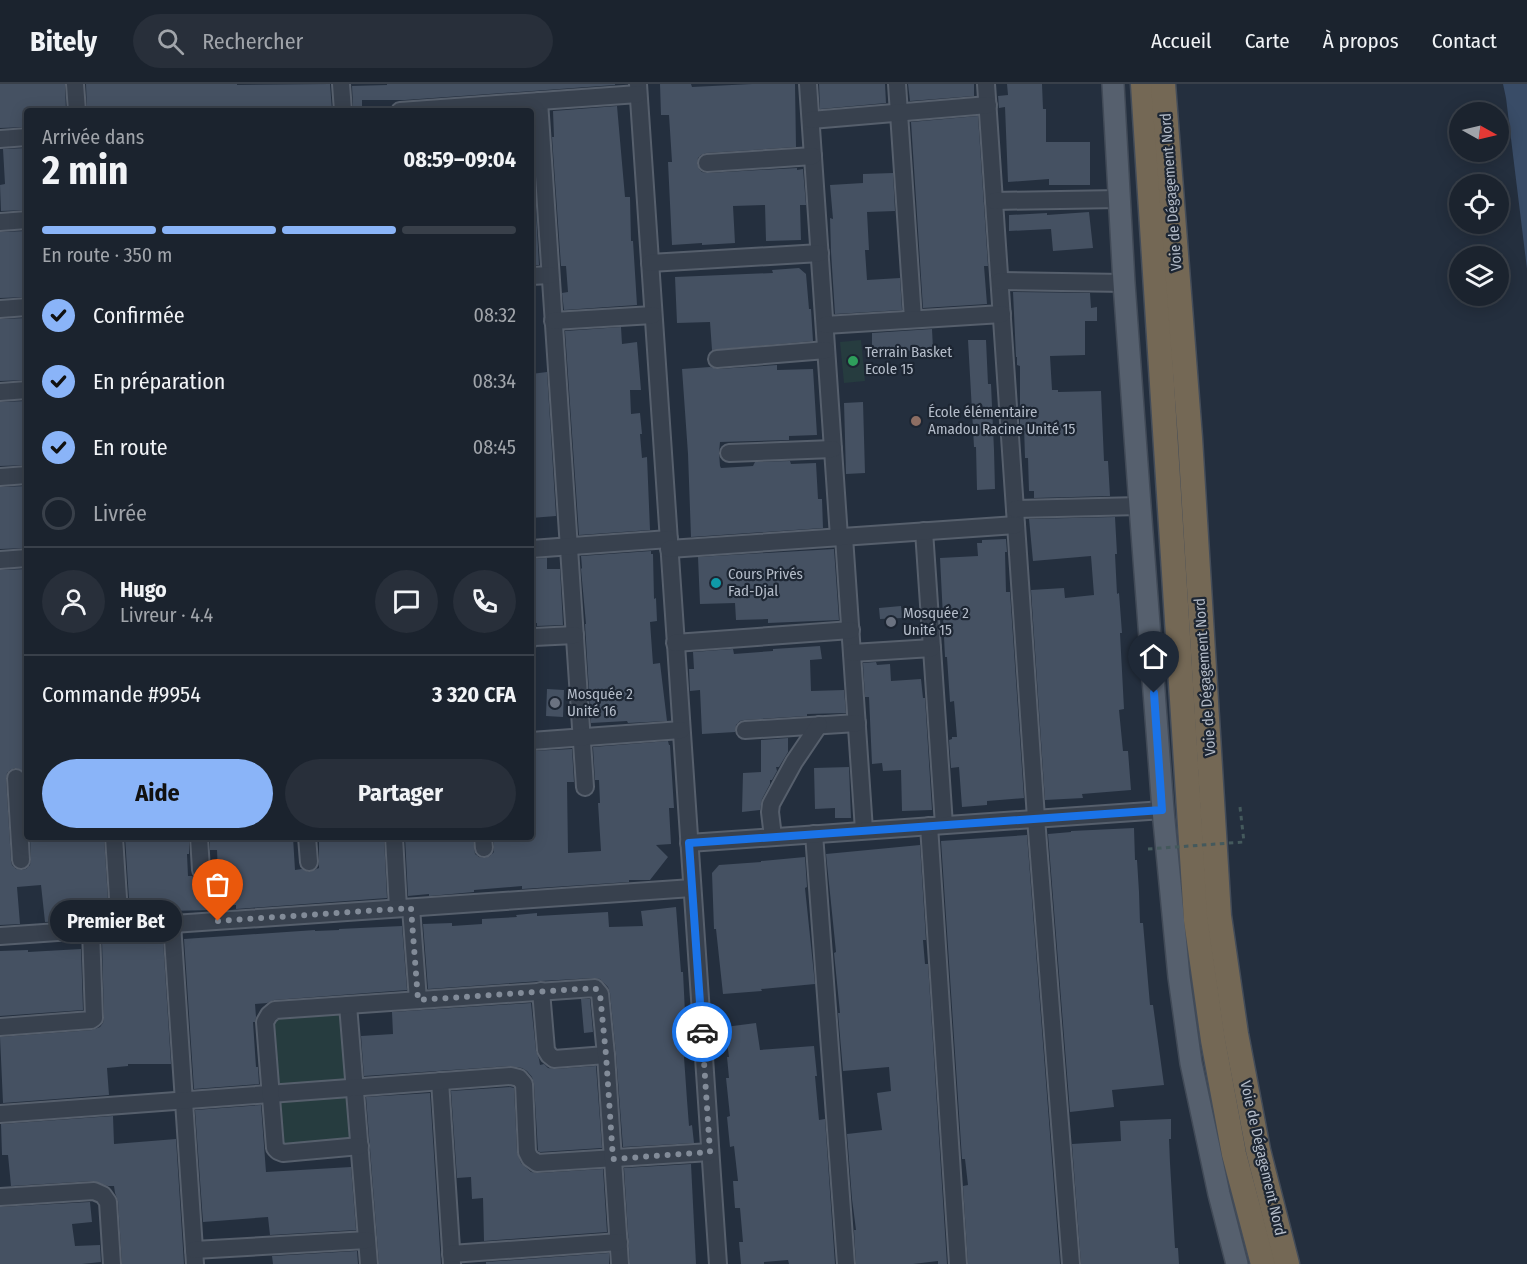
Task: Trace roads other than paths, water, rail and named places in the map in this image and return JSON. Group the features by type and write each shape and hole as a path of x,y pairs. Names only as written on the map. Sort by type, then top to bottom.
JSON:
{"highway":[{"name":"Voie de Dégagement Nord","path":"1143,84 1196,920 1213,1040 1234,1154 1263,1264"},
{"name":"Voie de Dégagement Nord","path":"1163,84 1190,438 1219,916 1236,1034 1258,1150 1287,1264"}],"main road":[{"path":"1113,84 1124,283 1162,810 1179,977 1191,1063 1219,1194 1238,1264"}],"street":[{"path":"75,84 77,108"},
{"path":"341,84 343,108"},
{"path":"808,84 833,449 851,630 864,830"},
{"path":"897,84 913,319"},
{"path":"986,84 1036,818 1071,1264"},
{"path":"441,108 538,101 638,89 718,1264"},
{"path":"538,101 538,185 554,321 585,787"},
{"path":"811,120 988,105"},
{"path":"0,139 24,137"},
{"path":"707,164 813,156"},
{"path":"994,201 1120,199"},
{"path":"0,222 24,220"},
{"path":"650,262 820,253"},
{"path":"534,276 550,274"},
{"path":"1000,281 1124,283"},
{"path":"0,309 24,307"},
{"path":"825,325 1002,314"},
{"path":"554,321 653,315"},
{"path":"717,359 826,350"},
{"path":"0,392 24,390"},
{"path":"729,453 833,449"},
{"path":"0,477 24,475"},
{"path":"534,549 842,537 924,531 1016,517 1140,506"},
{"path":"924,531 932,648 936,825 958,1264"},
{"path":"0,560 24,558"},
{"path":"675,643 851,630"},
{"path":"534,637 575,636"},
{"path":"852,653 932,648"},
{"path":"745,730 857,723"},
{"path":"773,837 771,804 794,762 819,725"},
{"path":"534,741 681,730"},
{"path":"14,778 21,860"},
{"path":"689,843 1162,810"},
{"path":"814,834 846,1264"},
{"path":"114,840 120,928"},
{"path":"199,840 201,870"},
{"path":"307,840 309,862"},
{"path":"394,840 418,1000"},
{"path":"0,936 692,888"},
{"path":"172,924 195,1257 367,1240"},
{"path":"0,1027 94,1018 91,930"},
{"path":"360,1146 283,1153 278,1152 275,1148 265,1022 275,1010 595,988 600,994 606,1055 620,1264"},
{"path":"541,991 546,1050 549,1055 554,1059 606,1055"},
{"path":"348,1005 369,1264"},
{"path":"0,1114 511,1076 519,1078 524,1084 527,1152 530,1158 537,1163 710,1152"},
{"path":"440,1081 451,1259 619,1242"},
{"path":"0,1197 94,1191 103,1195 108,1202 112,1264"}],"water":[{"path":"1503,84 1527,84 1527,269 1509,122 1509,102 1506,102"}],"place":[{"name":"Terrain Basket Ecole 15","path":"853,361"},
{"name":"École élémentaire Amadou Racine Unité 15","path":"916,421"},
{"name":"Cours Privés Fad-Djal","path":"716,583"},
{"name":"Mosquée 2 Unité 15","path":"891,622"},
{"name":"Mosquée 2 Unité 16","path":"555,703"},
{"name":"Premier Bet","path":"218,921"}]}
